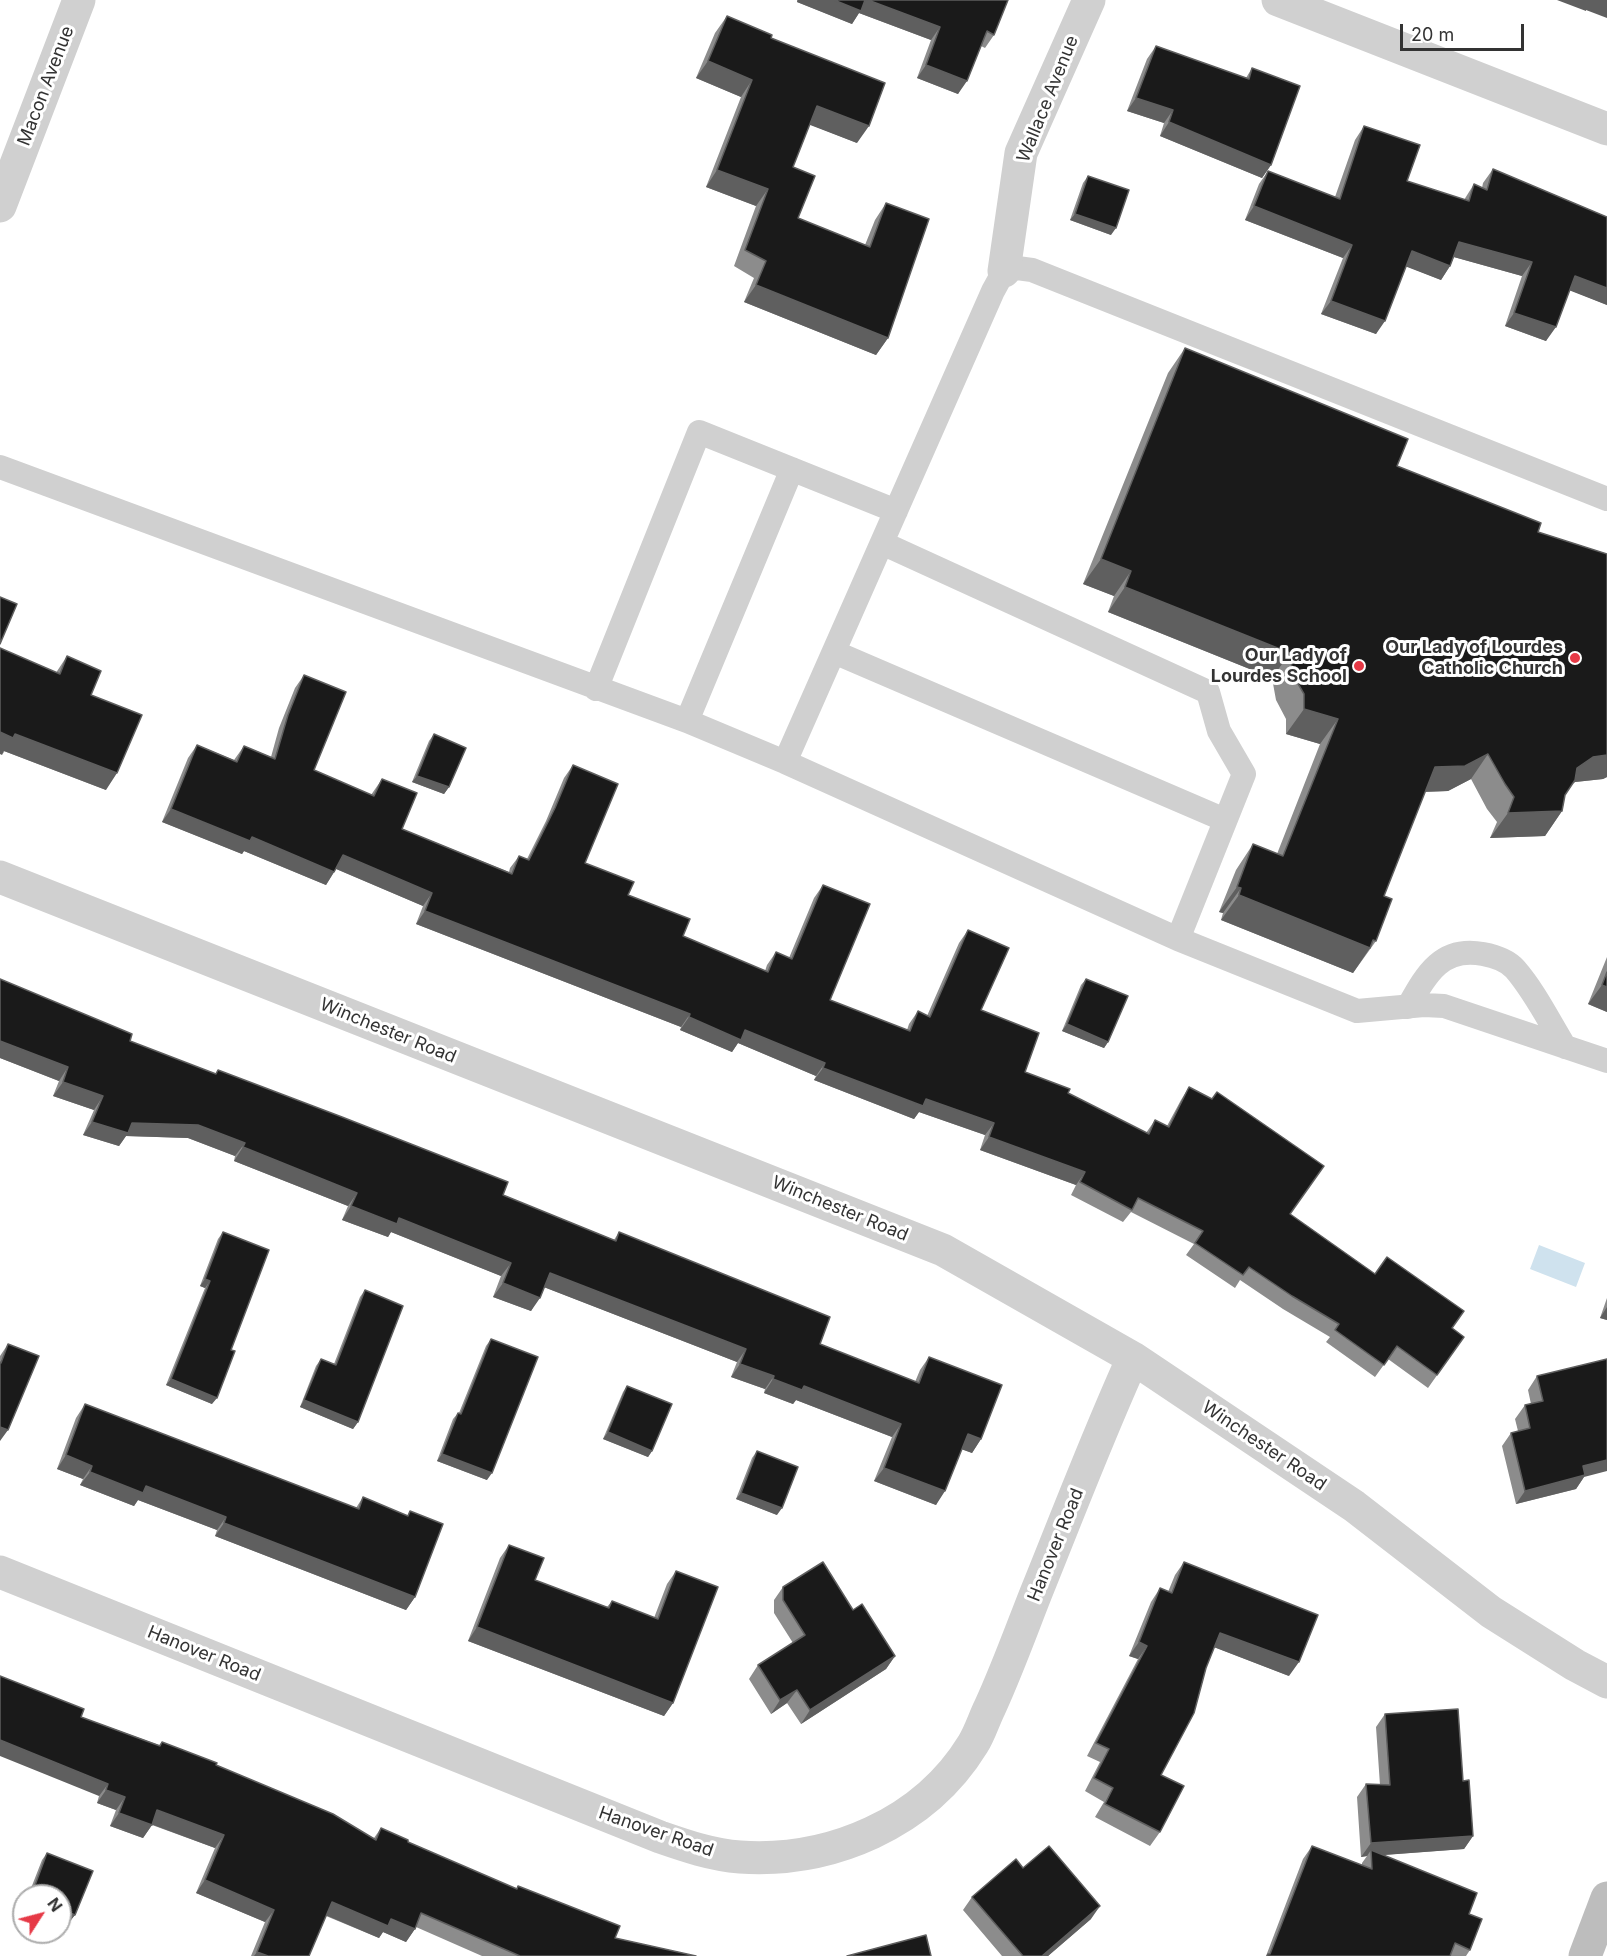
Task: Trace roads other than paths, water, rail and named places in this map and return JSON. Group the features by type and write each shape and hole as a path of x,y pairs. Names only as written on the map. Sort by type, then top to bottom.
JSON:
{"main road":[{"path":"1585,1956 1607,1898"}],"street":[{"name":"Macon Avenue","path":"0,206 79,0"},
{"name":"Wallace Avenue","path":"1004,271 1022,153 1089,0"},
{"path":"1278,0 1607,129"},
{"name":"Winchester Road","path":"0,877 943,1250 1133,1358 1354,1506 1491,1612 1575,1665 1607,1682"},
{"name":"Hanover Road","path":"0,1572 660,1838 700,1851 738,1857 777,1858 816,1853 853,1842 897,1820 929,1796 950,1776 973,1743 999,1688 1111,1406 1133,1358"}],"lane":[{"path":"786,762 993,291 1004,271 1017,268 1032,270 1607,499"},
{"path":"596,689 699,432 896,511"},
{"path":"0,466 687,721 786,762 1178,939 1357,1011 1424,1005 1444,1006 1607,1061"},
{"path":"687,721 792,469"},
{"path":"882,543 1208,692 1219,731 1244,774 1178,939"},
{"path":"834,652 1225,820"},
{"path":"1408,1007 1422,981 1435,965 1450,954 1472,952 1497,957 1514,967 1565,1047"}],"water":[{"path":"1539,1245 1585,1263 1576,1287 1530,1269"}],"place":[{"name":"Our Lady of Lourdes Catholic Church","path":"1575,658"},
{"name":"Our Lady of Lourdes School","path":"1359,666"}]}
